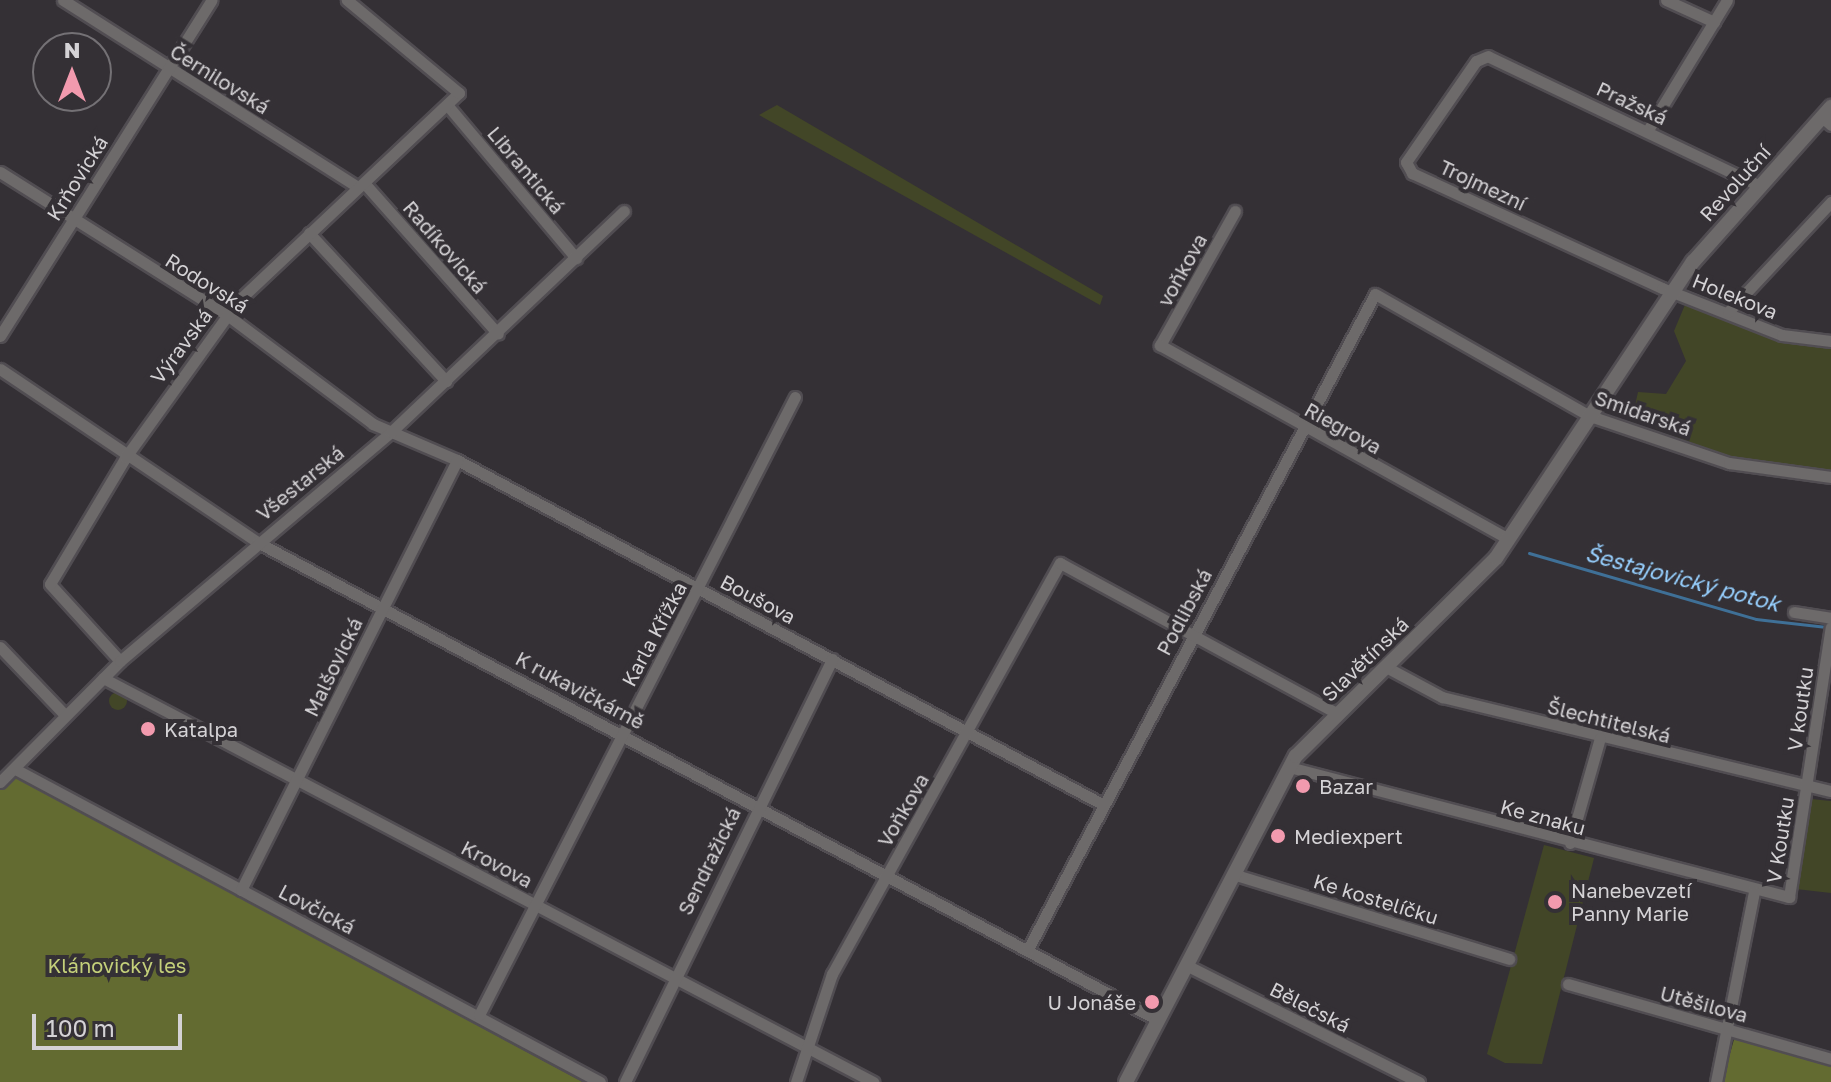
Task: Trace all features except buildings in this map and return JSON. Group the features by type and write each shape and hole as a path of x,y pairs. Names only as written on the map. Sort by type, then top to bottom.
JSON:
{"street":[{"name":"Černilovská","path":"63,0 362,185"},
{"name":"Krňovická","path":"0,336 212,0"},
{"name":"Výravská","path":"120,661 50,584 125,458 227,315 309,233 459,93 347,0"},
{"path":"1666,0 1714,22"},
{"path":"1648,130 1727,0"},
{"name":"Pražská","path":"1488,56 1760,186"},
{"name":"Trojmezní","path":"1488,56 1476,61 1406,162 1412,173 1673,290"},
{"name":"Librantická","path":"448,106 576,258"},
{"name":"Revoluční","path":"1673,290 1760,186 1828,116"},
{"name":"Rodovská","path":"0,172 72,221 227,315 391,432"},
{"name":"Radíkovická","path":"362,185 498,334"},
{"path":"1728,312 1831,202"},
{"name":"Všestarská","path":"0,782 17,770 64,714 120,661 257,542 391,432 498,334 624,211"},
{"name":"voňkova","path":"1160,345 1235,211"},
{"path":"309,233 446,381"},
{"name":"Holekova","path":"1673,290 1782,335 1831,341"},
{"name":"Slavětínská","path":"1131,1080 1158,1020 1289,767 1509,539 1673,290"},
{"name":"Smidarská","path":"1375,294 1590,416 1729,463 1831,477"},
{"name":"Podlibská","path":"1028,949 1375,294"},
{"name":"Riegrova","path":"1160,345 1509,539"},
{"name":"K rukavičkárně","path":"0,369 125,458 257,542 384,604 1158,1020"},
{"name":"Karla Křížka","path":"479,1015 795,397"},
{"name":"Boušova","path":"391,432 457,460 1104,805"},
{"name":"Malšovická","path":"241,890 457,460"},
{"name":"Voňkova","path":"796,1082 812,1050 832,974 1060,563 1192,635"},
{"path":"1794,612 1831,618"},
{"name":"V koutku","path":"1807,789 1830,631"},
{"path":"1192,635 1338,714"},
{"path":"0,647 64,714"},
{"name":"Sendražická","path":"625,1082 757,804 832,659"},
{"name":"Šlechtitelská","path":"1386,667 1442,697 1807,789 1831,791"},
{"name":"Krovova","path":"103,678 873,1082"},
{"path":"1570,843 1600,738"},
{"name":"Ke znaku","path":"1289,767 1754,892 1789,897"},
{"name":"Lovčická","path":"17,770 600,1082"},
{"name":"V Koutku","path":"1789,897 1807,789"},
{"name":"Ke kostelíčku","path":"1233,874 1509,959"},
{"path":"1716,1082 1730,1028 1754,892"},
{"name":"Bělečská","path":"1186,965 1419,1082"},
{"name":"Utěšilova","path":"1568,984 1831,1059"}],"green space":[{"path":"777,105 1103,296 1100,305 759,115"},
{"path":"1687,300 1831,349 1831,473 1736,460 1632,419 1638,392 1666,394 1686,361 1674,331"},
{"path":"118,692 127,701 118,710 109,701"},
{"name":"Klánovický les","path":"15,777 583,1082 0,1082 0,790"},
{"path":"1811,799 1831,801 1831,893 1796,889"},
{"path":"1544,845 1594,858 1542,1064 1505,1063 1487,1054"},
{"path":"1735,1036 1831,1065 1831,1082 1722,1082"}],"waterway":[{"name":"Šestajovický potok","path":"1529,553 1756,619 1827,627"}],"place":[{"name":"Katalpa","path":"148,729"},
{"name":"Bazar","path":"1303,786"},
{"name":"Mediexpert","path":"1278,836"},
{"name":"Nanebevzetí Panny Marie","path":"1555,902"},
{"name":"U Jonáše","path":"1152,1002"}]}
